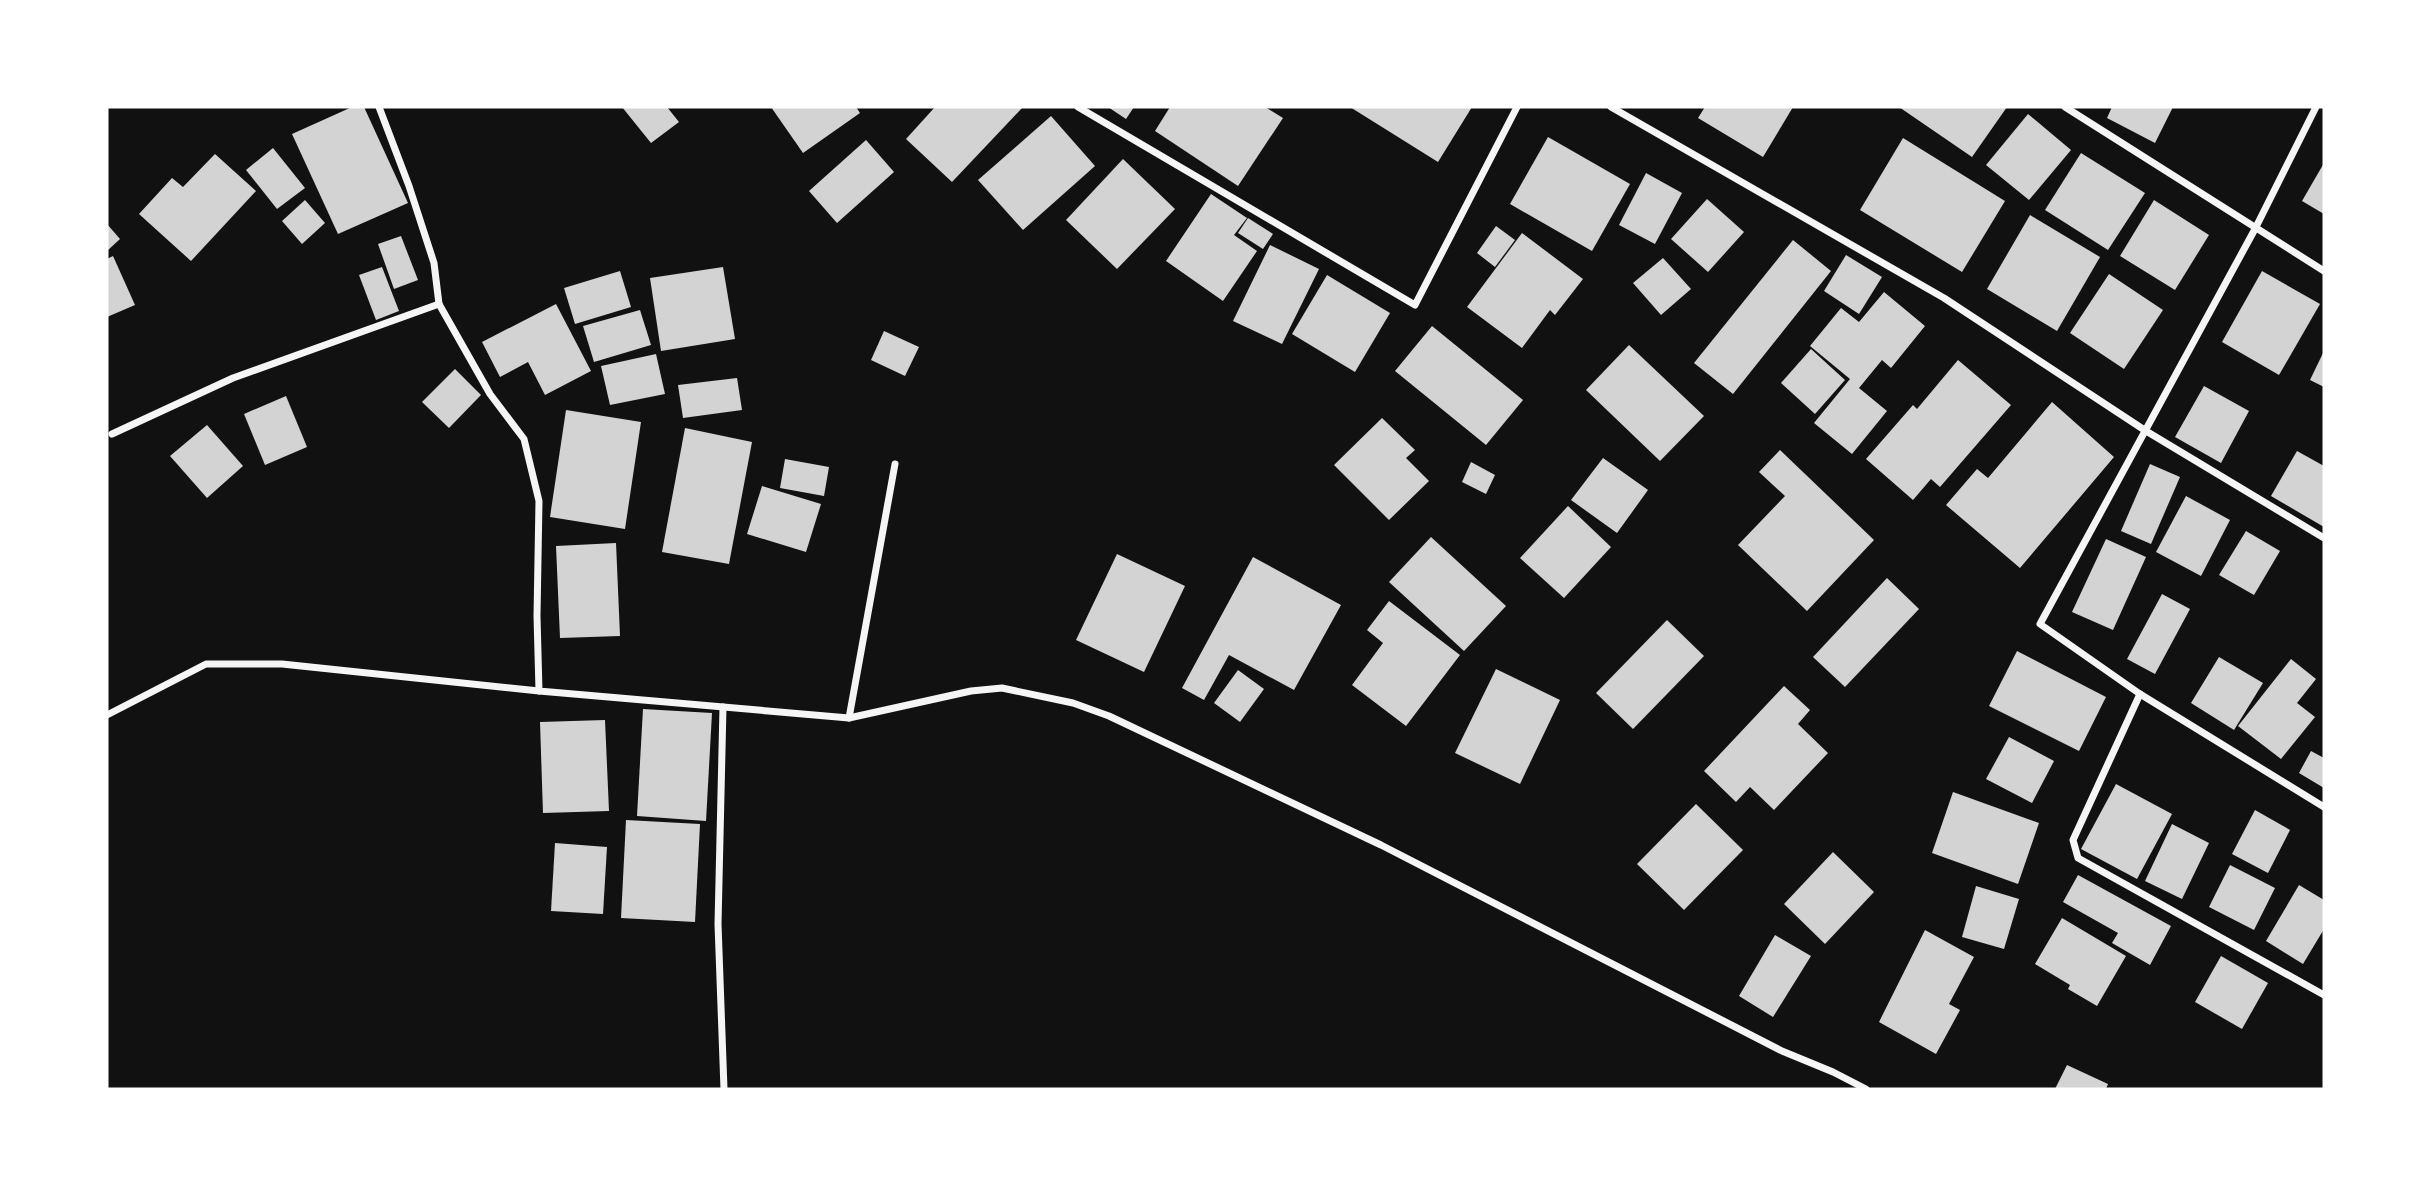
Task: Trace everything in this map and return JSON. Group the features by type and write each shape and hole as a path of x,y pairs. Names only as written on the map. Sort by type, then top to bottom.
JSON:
{"street":[{"path":"379,107 434,263 439,304 490,394 524,439 539,501 539,691"},
{"path":"1078,107 1415,305 1517,107"},
{"path":"1611,107 1944,298 2146,431 2324,538"},
{"path":"2065,107 2324,271"},
{"path":"2316,107 2255,229 2039,624 2140,694 2324,807"},
{"path":"112,434 233,378 439,304"},
{"path":"849,718 895,464"},
{"path":"107,715 206,663 282,664 539,691 849,718 971,691 1002,688 1073,704 1109,716 1381,845 1782,1051 1866,1089"},
{"path":"2140,694 2073,839 2078,858 2324,995"},
{"path":"723,707 718,924 724,1089"}],"building":[{"path":"352,107 364,107 408,203 338,234 292,134"},
{"path":"622,107 667,107 679,122 651,143"},
{"path":"771,107 856,107 860,113 803,153"},
{"path":"935,107 1023,107 952,182 906,139"},
{"path":"1108,107 1134,107 1126,119"},
{"path":"1170,107 1265,107 1283,118 1238,186 1155,131"},
{"path":"1350,107 1472,107 1438,162"},
{"path":"1705,107 1793,107 1763,157 1698,118"},
{"path":"1899,107 2007,107 1972,157"},
{"path":"2112,107 2173,107 2155,143 2107,118"},
{"path":"2028,114 2071,150 2029,200 1986,165"},
{"path":"1051,116 1095,166 1023,230 978,180"},
{"path":"1548,137 1630,184 1592,251 1510,204"},
{"path":"1903,138 2005,201 1962,272 1860,210"},
{"path":"866,140 894,172 837,223 809,191"},
{"path":"273,148 305,188 277,209 246,170"},
{"path":"2081,153 2145,193 2108,250 2045,210"},
{"path":"215,154 256,191 191,261 139,214 172,178 183,187"},
{"path":"1123,159 1175,209 1117,269 1066,220"},
{"path":"2324,163 2324,214 2302,201"},
{"path":"1646,173 1682,193 1655,244 1619,225"},
{"path":"1211,194 1247,218 1234,235 1257,251 1223,301 1166,261"},
{"path":"1707,199 1744,232 1708,272 1671,239"},
{"path":"305,200 325,223 302,244 282,221"},
{"path":"2154,200 2209,235 2175,290 2120,256"},
{"path":"2030,215 2100,257 2057,331 1987,289"},
{"path":"1248,218 1273,234 1263,249 1238,233"},
{"path":"107,224 120,239 107,251"},
{"path":"1496,226 1515,240 1495,267 1477,253"},
{"path":"1522,233 1583,279 1555,315 1550,310 1522,348 1467,307"},
{"path":"401,236 418,280 394,289 378,244"},
{"path":"1793,240 1831,271 1733,394 1694,363"},
{"path":"1270,245 1319,269 1282,344 1233,321"},
{"path":"1846,255 1882,277 1859,314 1824,291"},
{"path":"113,256 135,305 107,317 107,259"},
{"path":"1663,258 1691,289 1661,315 1633,283"},
{"path":"382,267 399,311 376,320 359,275"},
{"path":"723,267 735,339 661,351 650,278"},
{"path":"620,271 631,307 575,324 564,288"},
{"path":"2262,271 2320,304 2279,375 2222,342"},
{"path":"2109,274 2163,310 2124,369 2070,333"},
{"path":"1327,275 1390,313 1355,372 1292,334"},
{"path":"1884,292 1925,326 1891,368 1882,360 1859,388 1887,411 1852,454 1814,423 1850,379 1810,346 1841,308 1859,322"},
{"path":"556,304 591,371 545,395 528,362 500,377 482,342"},
{"path":"640,310 651,345 594,362 583,326"},
{"path":"1432,326 1523,400 1486,445 1395,371"},
{"path":"884,331 919,347 905,376 871,360"},
{"path":"1629,345 1704,416 1660,461 1586,390"},
{"path":"1811,349 1845,380 1815,414 1781,383"},
{"path":"2324,351 2324,387 2310,380"},
{"path":"656,354 665,394 610,405 601,366"},
{"path":"1958,360 2011,405 1940,487 1931,479 1913,500 1866,459 1913,405 1917,409"},
{"path":"455,369 481,395 449,428 422,402"},
{"path":"737,378 742,410 683,418 678,385"},
{"path":"2204,386 2249,411 2221,463 2175,437"},
{"path":"286,396 307,447 265,465 244,414"},
{"path":"2052,402 2114,457 2020,568 1946,505 1977,469 1988,478"},
{"path":"566,410 641,422 625,529 550,517"},
{"path":"1382,418 1415,450 1406,458 1429,481 1389,520 1334,465"},
{"path":"207,425 243,466 207,498 170,456"},
{"path":"685,428 752,442 729,564 662,552"},
{"path":"1780,450 1874,540 1807,611 1738,545 1785,496 1759,472"},
{"path":"2297,451 2324,466 2324,527 2271,496"},
{"path":"1603,458 1648,490 1617,533 1571,500"},
{"path":"785,459 829,467 824,496 780,488"},
{"path":"1471,462 1495,475 1486,494 1462,482"},
{"path":"2150,464 2180,477 2151,544 2121,531"},
{"path":"762,486 821,504 806,552 747,534"},
{"path":"2186,496 2230,520 2201,576 2156,552"},
{"path":"1568,506 1611,547 1564,598 1520,558"},
{"path":"2246,531 2280,551 2254,595 2219,575"},
{"path":"1431,537 1506,606 1464,651 1389,582"},
{"path":"2106,539 2146,557 2113,630 2072,612"},
{"path":"616,543 620,636 560,638 556,546"},
{"path":"1117,554 1185,586 1144,672 1076,640"},
{"path":"1253,557 1341,605 1294,690 1229,655 1204,700 1182,688"},
{"path":"1887,578 1919,609 1845,687 1813,657"},
{"path":"2162,594 2190,609 2155,674 2127,659"},
{"path":"1389,601 1460,655 1406,726 1352,685 1383,643 1367,630"},
{"path":"1667,620 1704,656 1633,729 1596,693"},
{"path":"2017,651 2106,697 2079,751 1989,706"},
{"path":"2219,657 2263,683 2234,730 2191,703"},
{"path":"2291,659 2316,679 2297,703 2315,717 2281,759 2238,726"},
{"path":"1496,669 1560,700 1520,784 1455,753"},
{"path":"1238,670 1264,689 1240,722 1214,703"},
{"path":"1784,686 1810,710 1798,724 1828,753 1774,810 1750,787 1736,802 1704,771"},
{"path":"643,709 712,713 706,821 637,816"},
{"path":"605,720 609,811 543,813 540,722"},
{"path":"2009,737 2054,761 2032,803 1986,779"},
{"path":"2311,751 2324,758 2324,788 2299,773"},
{"path":"2116,784 2172,814 2137,879 2081,849"},
{"path":"1953,792 2039,823 2018,884 1932,853"},
{"path":"1696,804 1743,850 1684,910 1637,864"},
{"path":"2255,810 2290,830 2268,873 2232,854"},
{"path":"626,820 700,824 695,922 621,918"},
{"path":"2172,824 2209,843 2182,899 2145,881"},
{"path":"555,843 607,847 603,914 551,911"},
{"path":"1833,852 1874,892 1825,944 1784,904"},
{"path":"2230,865 2275,888 2254,930 2209,907"},
{"path":"2078,875 2171,926 2150,965 2112,943 2118,933 2063,902"},
{"path":"2299,885 2324,900 2324,929 2303,964 2266,941"},
{"path":"1976,886 2019,899 2004,949 1962,937"},
{"path":"2062,918 2126,956 2097,1006 2068,989 2070,985 2035,964"},
{"path":"1925,930 1974,957 1949,1004 1960,1010 1936,1054 1879,1022"},
{"path":"1775,935 1811,956 1773,1017 1739,996"},
{"path":"2221,956 2268,983 2242,1029 2195,1002"},
{"path":"2067,1065 2108,1084 2106,1089 2055,1089"}]}
